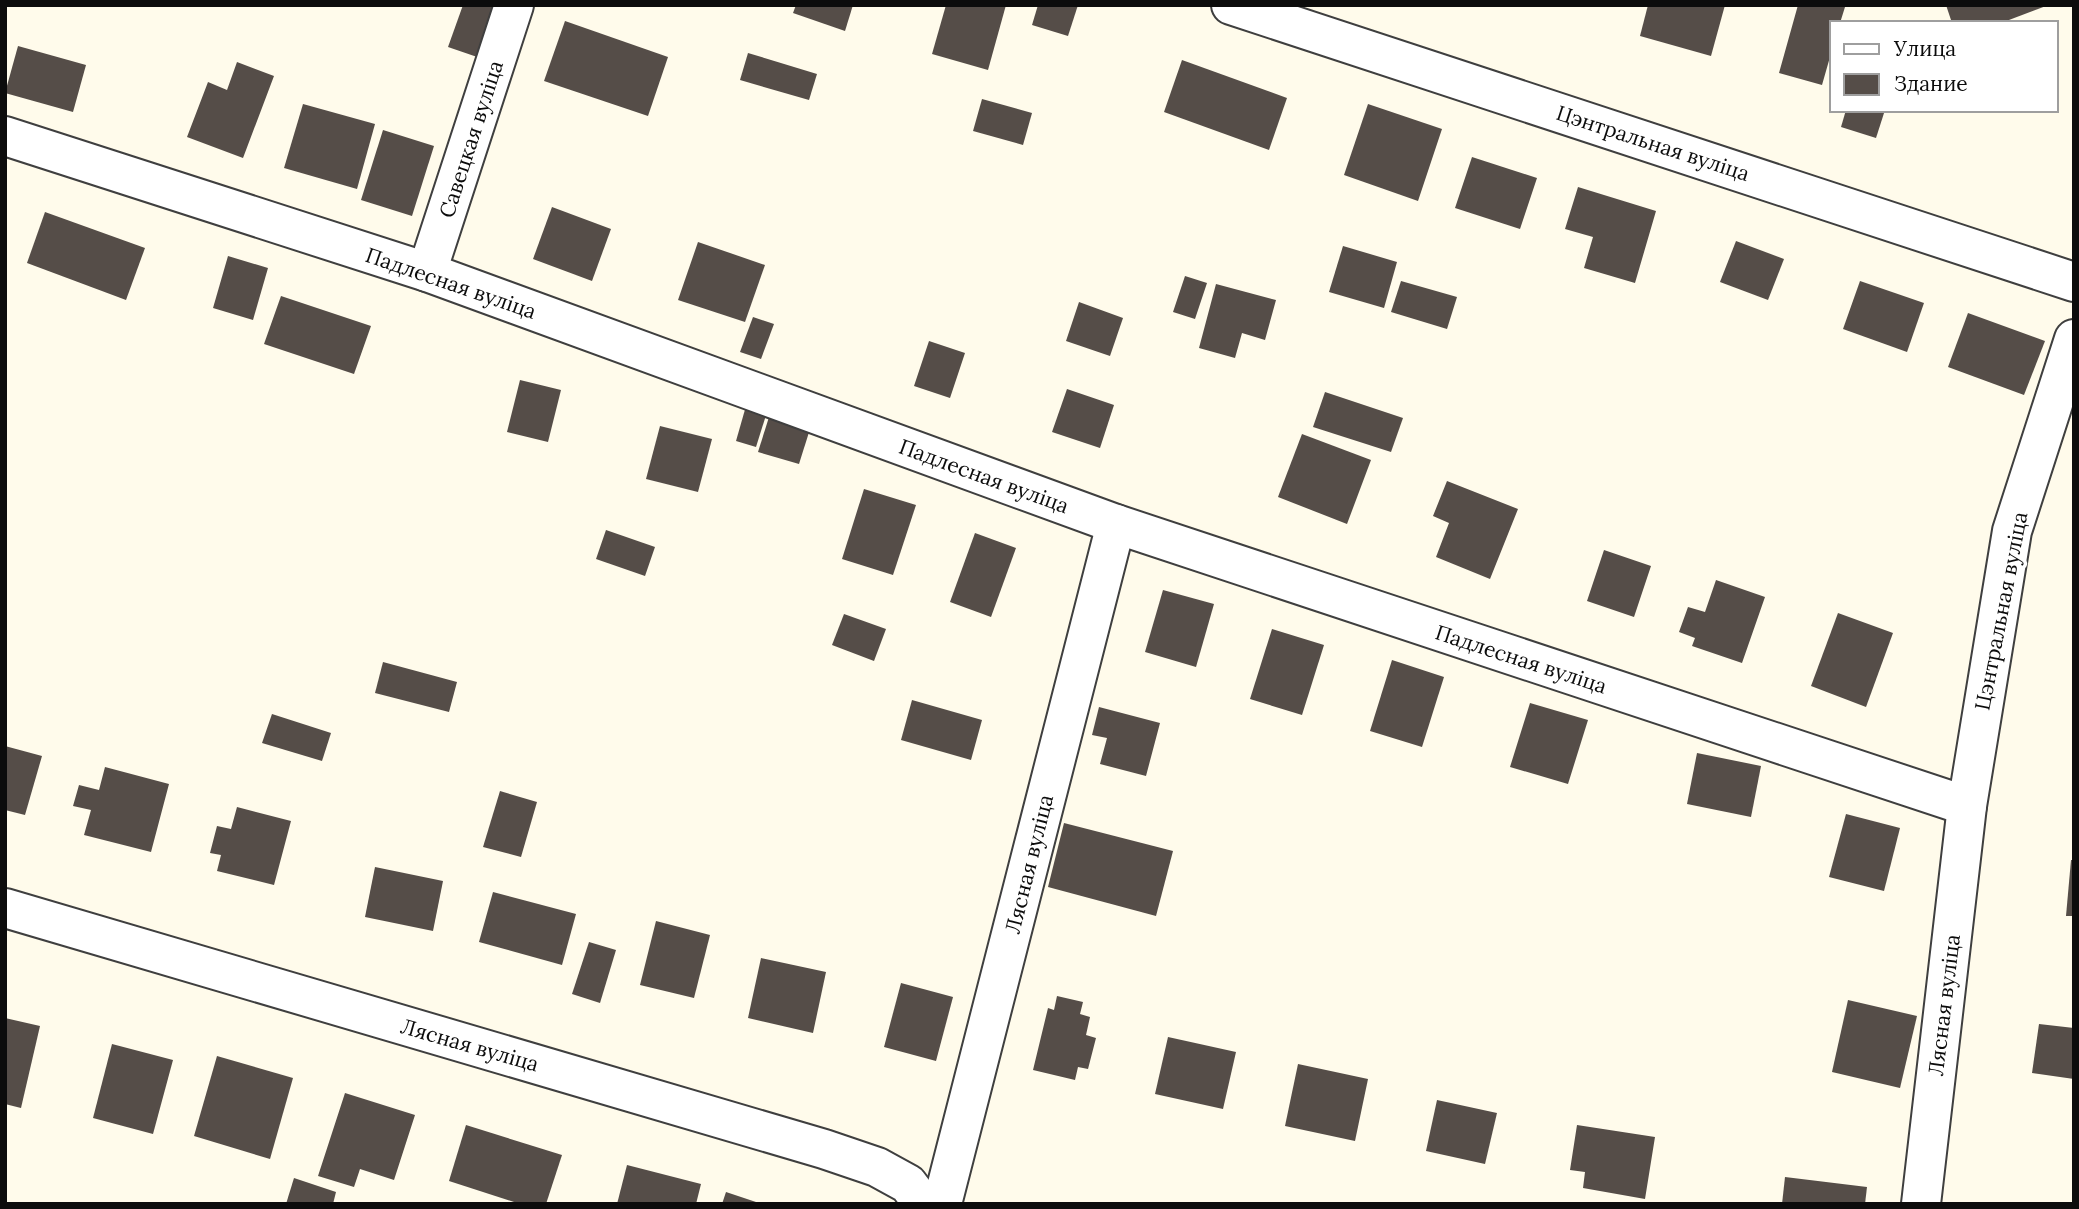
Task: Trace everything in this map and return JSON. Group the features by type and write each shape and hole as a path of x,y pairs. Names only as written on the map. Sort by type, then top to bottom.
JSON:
{"street":[{"name":"Савецкая вуліца","path":"427,272 514,5"},
{"name":"Цэнтральная вуліца","path":"1231,5 2074,282"},
{"name":"Падлесная вуліца","path":"5,136 427,272 1116,524 1967,806"},
{"name":"Цэнтральная вуліца","path":"1967,806 2012,531 2074,339"},
{"name":"Лясная вуліца","path":"942,1204 1116,524"},
{"name":"Лясная вуліца","path":"1921,1204 1967,806"},
{"name":"Лясная вуліца","path":"5,908 824,1149 877,1167 898,1178 908,1184 923,1204"}],"building":[{"path":"463,5 502,5 483,59 448,47"},
{"path":"796,5 853,5 845,31 793,13"},
{"path":"946,5 1006,5 988,70 932,54"},
{"path":"1038,5 1078,5 1068,36 1032,25"},
{"path":"1648,5 1725,5 1711,56 1640,36"},
{"path":"1798,5 1845,7 1841,21 1830,21 1830,57 1822,85 1779,73"},
{"path":"1946,5 2046,5 2006,21 1951,21"},
{"path":"565,21 668,57 648,116 544,81"},
{"path":"18,46 86,65 73,112 5,93"},
{"path":"748,53 817,74 809,100 740,80"},
{"path":"1182,60 1287,98 1269,150 1164,112"},
{"path":"237,62 274,76 243,158 187,137 208,82 227,90"},
{"path":"982,99 1032,113 1023,145 973,131"},
{"path":"303,104 375,124 357,189 284,168"},
{"path":"1368,104 1442,129 1418,201 1344,175"},
{"path":"1845,112 1884,112 1876,138 1841,127"},
{"path":"383,130 434,146 412,216 361,200"},
{"path":"1472,157 1537,178 1520,229 1455,208"},
{"path":"1578,187 1656,211 1635,283 1584,268 1593,237 1565,229"},
{"path":"552,207 611,229 592,281 533,259"},
{"path":"45,212 145,248 126,300 27,263"},
{"path":"1736,241 1784,259 1768,300 1720,282"},
{"path":"698,242 765,265 745,322 678,300"},
{"path":"1343,246 1397,262 1384,308 1329,292"},
{"path":"228,256 268,268 253,320 213,308"},
{"path":"1185,276 1207,283 1195,319 1173,312"},
{"path":"1401,281 1457,297 1447,329 1391,312"},
{"path":"1860,281 1924,303 1907,352 1843,329"},
{"path":"1216,284 1276,300 1265,340 1242,333 1235,358 1199,348"},
{"path":"281,296 371,326 354,374 264,344"},
{"path":"1079,302 1123,318 1110,356 1066,341"},
{"path":"1968,313 2045,341 2024,395 1948,367"},
{"path":"753,317 774,324 761,359 740,352"},
{"path":"929,341 965,353 950,398 914,386"},
{"path":"520,380 561,390 548,442 507,432"},
{"path":"1067,389 1114,405 1100,448 1052,432"},
{"path":"1325,392 1403,418 1391,452 1313,427"},
{"path":"746,406 767,412 756,447 736,441"},
{"path":"769,417 810,429 799,464 758,452"},
{"path":"660,426 712,439 698,492 646,479"},
{"path":"1302,434 1371,460 1347,524 1278,497"},
{"path":"1447,481 1518,509 1490,579 1436,557 1449,523 1433,516"},
{"path":"864,489 916,505 893,575 842,559"},
{"path":"606,530 655,547 645,576 596,559"},
{"path":"975,533 1016,548 991,617 950,602"},
{"path":"1604,550 1651,566 1634,617 1587,601"},
{"path":"1716,580 1765,597 1742,663 1692,646 1695,638 1679,632 1688,607 1705,612"},
{"path":"1163,590 1214,604 1196,667 1145,652"},
{"path":"1838,613 1893,633 1866,707 1811,686"},
{"path":"844,614 886,629 874,661 832,645"},
{"path":"1272,629 1324,645 1302,715 1250,699"},
{"path":"1392,660 1444,677 1422,747 1370,731"},
{"path":"383,662 457,682 449,712 375,693"},
{"path":"912,700 982,720 971,760 901,740"},
{"path":"1530,703 1588,720 1568,784 1510,767"},
{"path":"1099,707 1160,723 1146,776 1100,764 1107,738 1092,735"},
{"path":"272,714 331,733 322,761 262,743"},
{"path":"5,746 42,756 25,815 5,810"},
{"path":"1697,753 1761,766 1751,817 1687,804"},
{"path":"105,767 169,784 151,852 84,835 91,810 73,806 79,785 99,790"},
{"path":"500,791 537,802 521,857 483,847"},
{"path":"237,807 291,821 274,885 217,871 221,855 210,853 217,826 231,829"},
{"path":"1846,814 1900,828 1884,891 1829,877"},
{"path":"1064,823 1173,851 1156,916 1048,887"},
{"path":"2071,860 2074,860 2074,916 2066,916"},
{"path":"375,867 443,881 433,931 365,917"},
{"path":"493,892 576,914 562,965 479,942"},
{"path":"656,921 710,935 694,998 640,985"},
{"path":"589,942 616,950 600,1003 572,994"},
{"path":"761,958 826,972 813,1033 748,1018"},
{"path":"901,983 953,997 936,1061 884,1047"},
{"path":"1057,996 1083,1002 1080,1014 1090,1017 1086,1035 1096,1038 1088,1069 1078,1067 1075,1080 1033,1070 1048,1008 1054,1010"},
{"path":"1848,1000 1917,1016 1900,1088 1832,1072"},
{"path":"5,1018 40,1026 21,1108 5,1104"},
{"path":"2039,1024 2074,1028 2074,1079 2032,1073"},
{"path":"1168,1037 1236,1052 1223,1109 1155,1094"},
{"path":"112,1044 173,1060 153,1134 93,1118"},
{"path":"217,1056 293,1078 270,1159 194,1136"},
{"path":"1298,1064 1368,1079 1355,1141 1285,1126"},
{"path":"345,1093 415,1115 394,1180 360,1169 354,1187 318,1176"},
{"path":"1437,1100 1497,1113 1485,1164 1426,1151"},
{"path":"466,1125 562,1155 546,1204 520,1204 449,1181"},
{"path":"1577,1125 1655,1137 1645,1199 1583,1188 1585,1172 1570,1170"},
{"path":"627,1165 701,1184 696,1204 617,1204"},
{"path":"1785,1177 1867,1187 1865,1204 1782,1204"},
{"path":"294,1178 336,1192 333,1204 286,1204"},
{"path":"726,1192 759,1203 759,1204 722,1204"}]}
